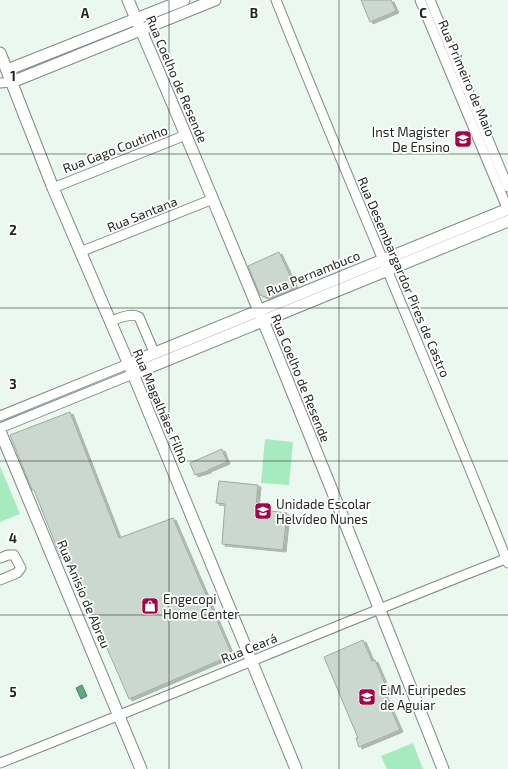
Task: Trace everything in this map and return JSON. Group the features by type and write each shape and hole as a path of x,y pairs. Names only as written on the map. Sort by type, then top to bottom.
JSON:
{"main road":[{"name":"Rua Coelho de Resende","path":"128,0 142,30 263,321 443,769"},
{"path":"4,74 184,0"},
{"path":"12,82 215,0"},
{"name":"Rua Magalhães Filho","path":"0,53 4,74 12,82 53,188 133,374 296,769"},
{"name":"Rua Pernambuco","path":"133,374 263,321 508,209"},
{"name":"Rua Pernambuco","path":"128,364 258,310 508,220"},
{"name":"Rua Anisio de Abreu","path":"0,429 141,769"}],"street":[{"name":"Rua Desembargardor Pires de Castro","path":"276,0 324,120 507,560"},
{"name":"Rua Primeiro de Maio","path":"420,0 508,209"},
{"name":"Rua Primeiro de Maio","path":"430,0 508,187"},
{"path":"0,83 12,82"},
{"name":"Rua Gago Coutinho","path":"53,188 186,135"},
{"name":"Rua Santana","path":"80,252 213,199"},
{"path":"110,321 131,315 136,315 139,317 154,352"},
{"path":"0,416 128,364"},
{"path":"0,429 133,374"},
{"path":"0,558 8,554 14,555 20,568 17,573 0,580"},
{"name":"Rua Ceará","path":"0,763 119,716 252,660 507,560"}],"shaded area":[{"path":"265,439 293,442 289,485 261,483"},
{"path":"0,466 20,514 0,522"},
{"path":"82,685 87,696 81,699 76,688"},
{"path":"413,743 423,769 387,769 381,756"}],"building":[{"path":"361,0 391,0 396,11 370,22"},
{"path":"279,252 295,286 268,298 260,295 248,266"},
{"name":"Engecopi Home Center","path":"70,412 119,538 173,518 232,655 129,699 67,556 61,558 10,435"},
{"path":"222,449 227,462 195,475 190,463"},
{"path":"219,481 258,485 256,507 263,507 262,510 287,513 283,550 222,544 225,504 216,503"},
{"path":"363,640 372,661 375,660 388,691 384,693 400,730 359,747 356,738 358,738 324,657"}],"place":[{"name":"Inst Magister De Ensino","path":"463,139"},
{"name":"Unidade Escolar Helvídeo Nunes","path":"263,511"},
{"name":"Engecopi Home Center","path":"150,606"},
{"name":"E.M. Euripedes de Aguiar","path":"367,697"}]}
